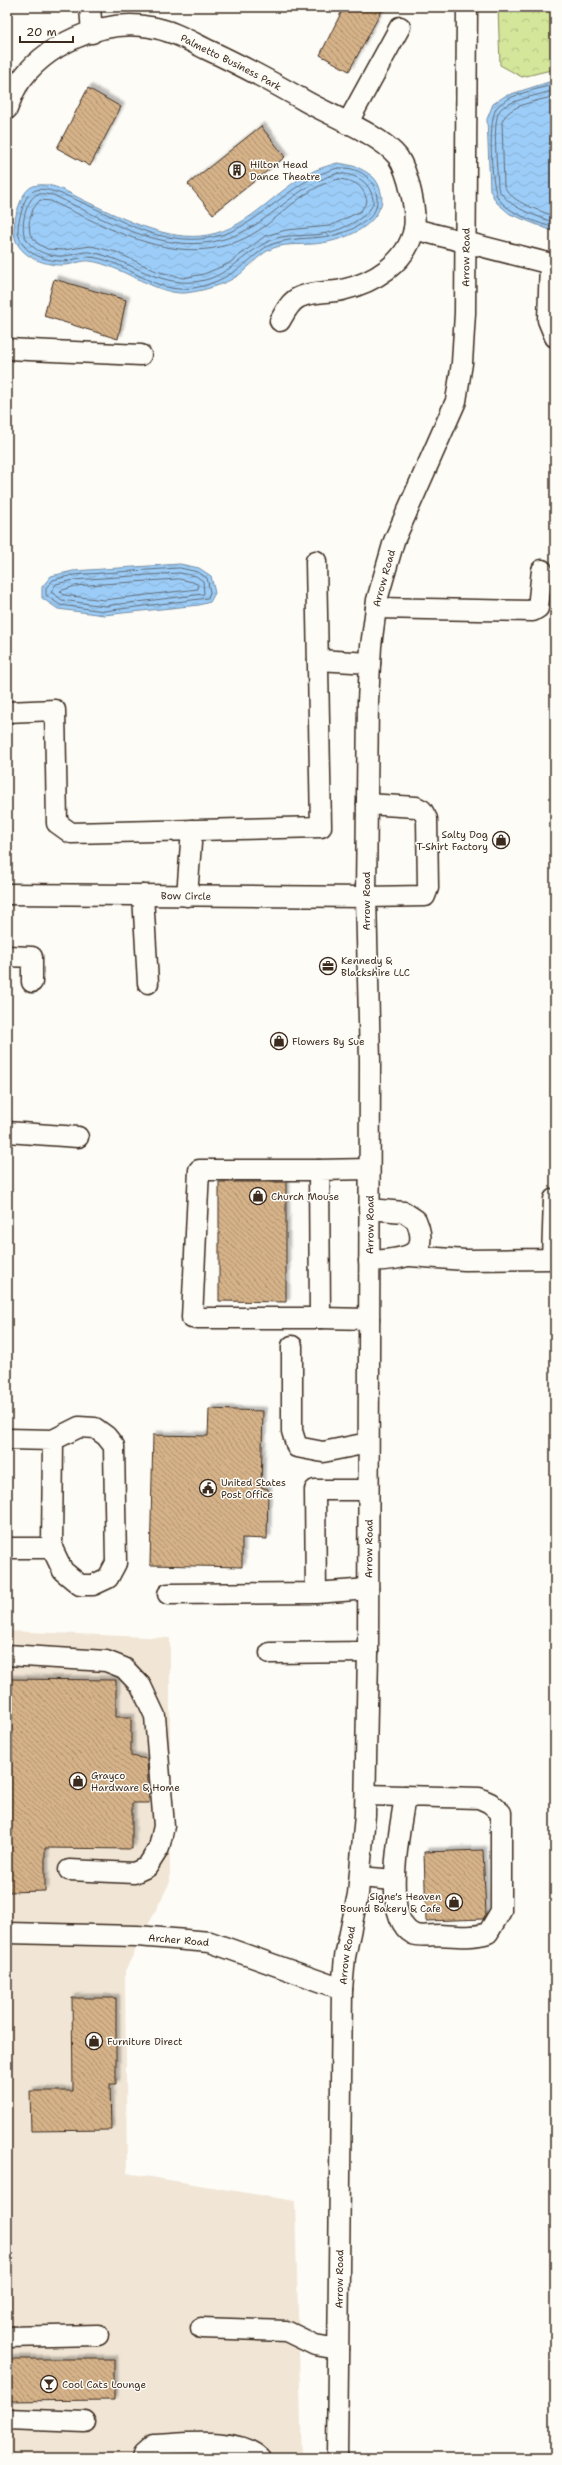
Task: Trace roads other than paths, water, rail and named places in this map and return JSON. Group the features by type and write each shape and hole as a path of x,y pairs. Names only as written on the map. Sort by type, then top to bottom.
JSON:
{"street":[{"path":"90,7 92,33"},
{"name":"Arrow Road","path":"337,2458 342,1989 345,1957 354,1922 360,1876 366,1795 368,1652 370,1061 366,898 370,663 376,608 394,541 456,401 462,363 466,242 467,7"},
{"name":"Palmetto Business Park","path":"7,109 17,86 33,67 55,49 92,33 125,25 150,26 171,32 253,71 390,149 406,169 411,193 414,229 404,251 387,271 368,282 341,290 316,292 298,297 287,308 280,321"},
{"path":"347,124 400,27"},
{"path":"414,229 552,264 548,320 555,337"},
{"path":"7,349 141,355"},
{"path":"7,712 55,710 57,823 71,833 321,827 316,561"},
{"path":"376,608 533,611 538,608 542,570"},
{"path":"318,660 370,663"},
{"name":"Bow Circle","path":"7,894 366,898 425,896 428,888 428,819 422,810 416,807 367,804"},
{"path":"187,896 192,830"},
{"path":"142,895 148,983"},
{"path":"7,956 32,957 32,982"},
{"path":"7,1132 78,1137"},
{"path":"369,1169 199,1170 192,1318 369,1319"},
{"path":"319,1170 320,1318"},
{"path":"369,1261 410,1256 466,1260 552,1259 554,1199"},
{"path":"369,1209 404,1212 416,1220 421,1238 416,1250 410,1256"},
{"path":"292,1346 292,1431 297,1447 323,1452 368,1443"},
{"path":"7,1439 53,1440 79,1427 94,1428 106,1436 114,1446 116,1563 108,1578 93,1585 80,1585 63,1571 52,1548 53,1440"},
{"path":"316,1593 315,1490 368,1490"},
{"path":"7,1548 52,1548"},
{"path":"168,1594 316,1593 368,1589"},
{"path":"270,1653 368,1652"},
{"path":"7,1655 106,1661 124,1668 141,1686 155,1716 164,1826 159,1848 147,1866 134,1873 69,1870"},
{"path":"366,1795 404,1796 479,1798 490,1803 501,1813 501,1911 488,1932 474,1937 413,1934 403,1926 396,1911 394,1880 404,1796"},
{"path":"360,1876 394,1880"},
{"name":"Archer Road","path":"7,1933 137,1936 197,1940 225,1946 342,1989"},
{"path":"201,2328 286,2331 315,2344 338,2349"},
{"path":"7,2337 98,2335"},
{"path":"7,2419 85,2422"},
{"path":"142,2458 143,2454 153,2445 228,2444 254,2452 260,2458"}],"water":[{"path":"555,80 555,232 510,214 496,202 490,190 487,119 493,104 505,96"},
{"path":"337,163 360,169 373,177 377,182 382,202 377,214 370,222 353,234 333,241 313,244 285,245 269,250 233,279 220,285 199,291 185,293 163,289 114,268 90,261 57,265 36,260 19,247 14,234 16,214 22,198 30,188 38,185 56,187 127,220 160,232 193,236 208,235 224,231 238,224 302,177 316,170"},
{"path":"180,564 199,568 211,576 215,593 210,602 199,605 104,615 58,609 42,598 42,587 51,576 73,571"}],"place":[{"name":"Hilton Head Dance Theatre","path":"237,170"},
{"name":"Salty Dog T-Shirt Factory","path":"501,840"},
{"name":"Kennedy & Blackshire LLC","path":"328,966"},
{"name":"Flowers By Sue","path":"279,1041"},
{"name":"Church Mouse","path":"258,1196"},
{"name":"United States Post Office","path":"208,1488"},
{"name":"Grayco Hardware & Home","path":"78,1781"},
{"name":"Signe's Heaven Bound Bakery & Cafe","path":"454,1902"},
{"name":"Furniture Direct","path":"94,2041"},
{"name":"Cool Cats Lounge","path":"49,2384"}]}
